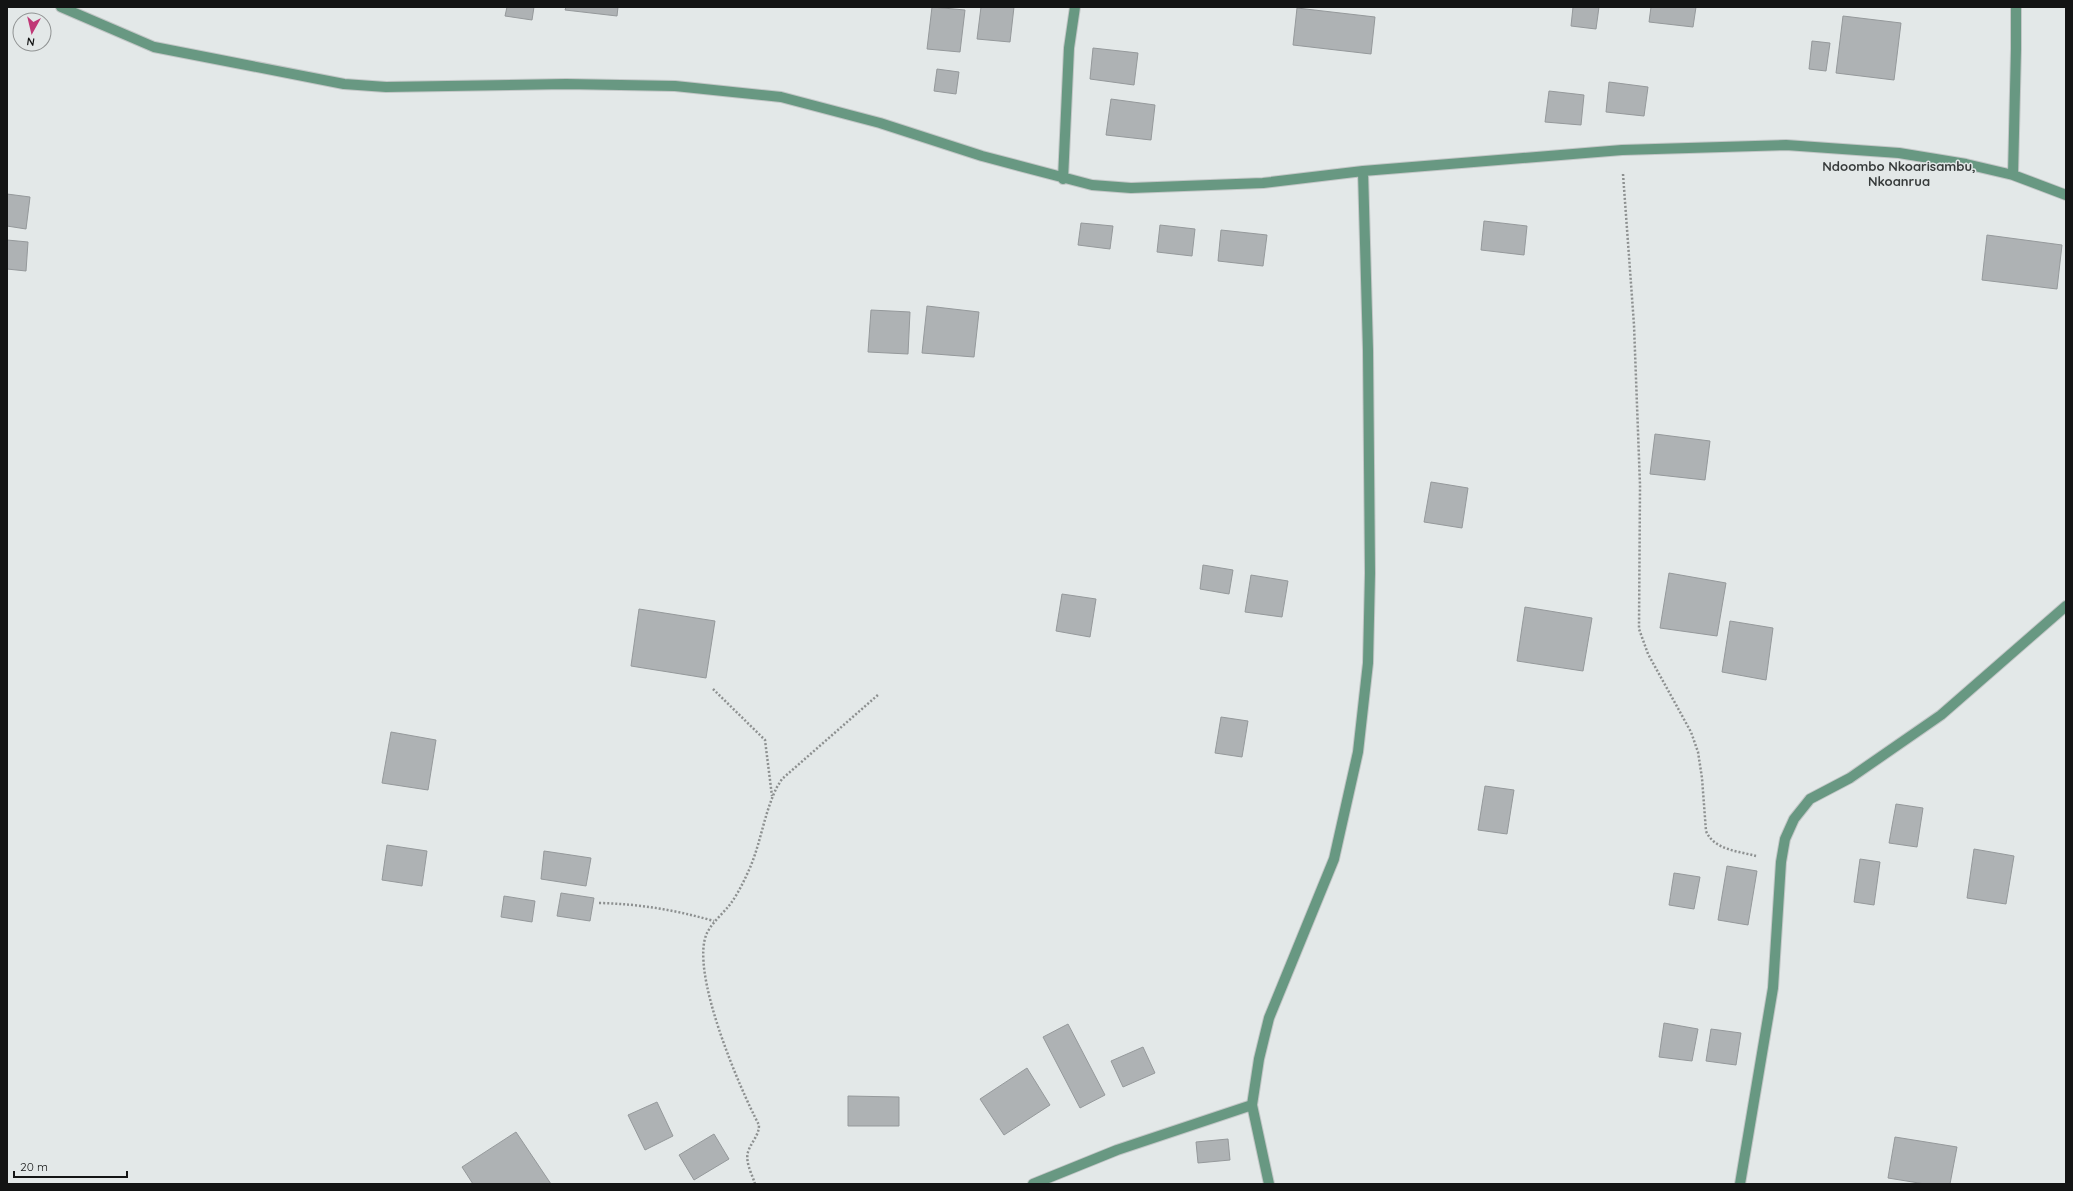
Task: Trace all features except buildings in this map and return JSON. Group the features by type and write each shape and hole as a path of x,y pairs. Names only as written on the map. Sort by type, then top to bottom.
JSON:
{"street":[{"path":"60,7 154,47 344,84 386,87 566,84 675,86 781,97 880,123 1063,179 1092,186 1131,188 1263,183 1363,171 1622,150 1786,145 1899,153 1966,164 2013,175 2066,195"},
{"path":"1063,179 1069,48 1075,7"},
{"path":"2013,175 2016,7"},
{"path":"1269,1184 1252,1105 1259,1059 1269,1018 1334,859 1359,745 1368,662 1370,573 1368,350 1363,171"},
{"path":"1740,1184 1773,988 1781,862 1785,839 1794,819 1810,799 1850,778 1941,715 2066,606"},
{"path":"1033,1184 1118,1150 1252,1105"}],"path":[{"path":"1622,150 1635,333 1640,485 1639,629 1645,648 1691,732 1698,752 1702,778 1706,831 1709,839 1716,845 1781,862"},
{"path":"713,689 765,740 772,797"},
{"path":"755,1184 748,1163 748,1152 759,1131 760,1125 729,1059 709,994 702,955 707,932 728,906 742,885 752,864 772,797 782,779 879,694"},
{"path":"599,903 655,907 678,911 714,922"}],"district":[{"name":"Ndoombo Nkoarisambu, Nkoanrua","path":"1899,174"}]}
